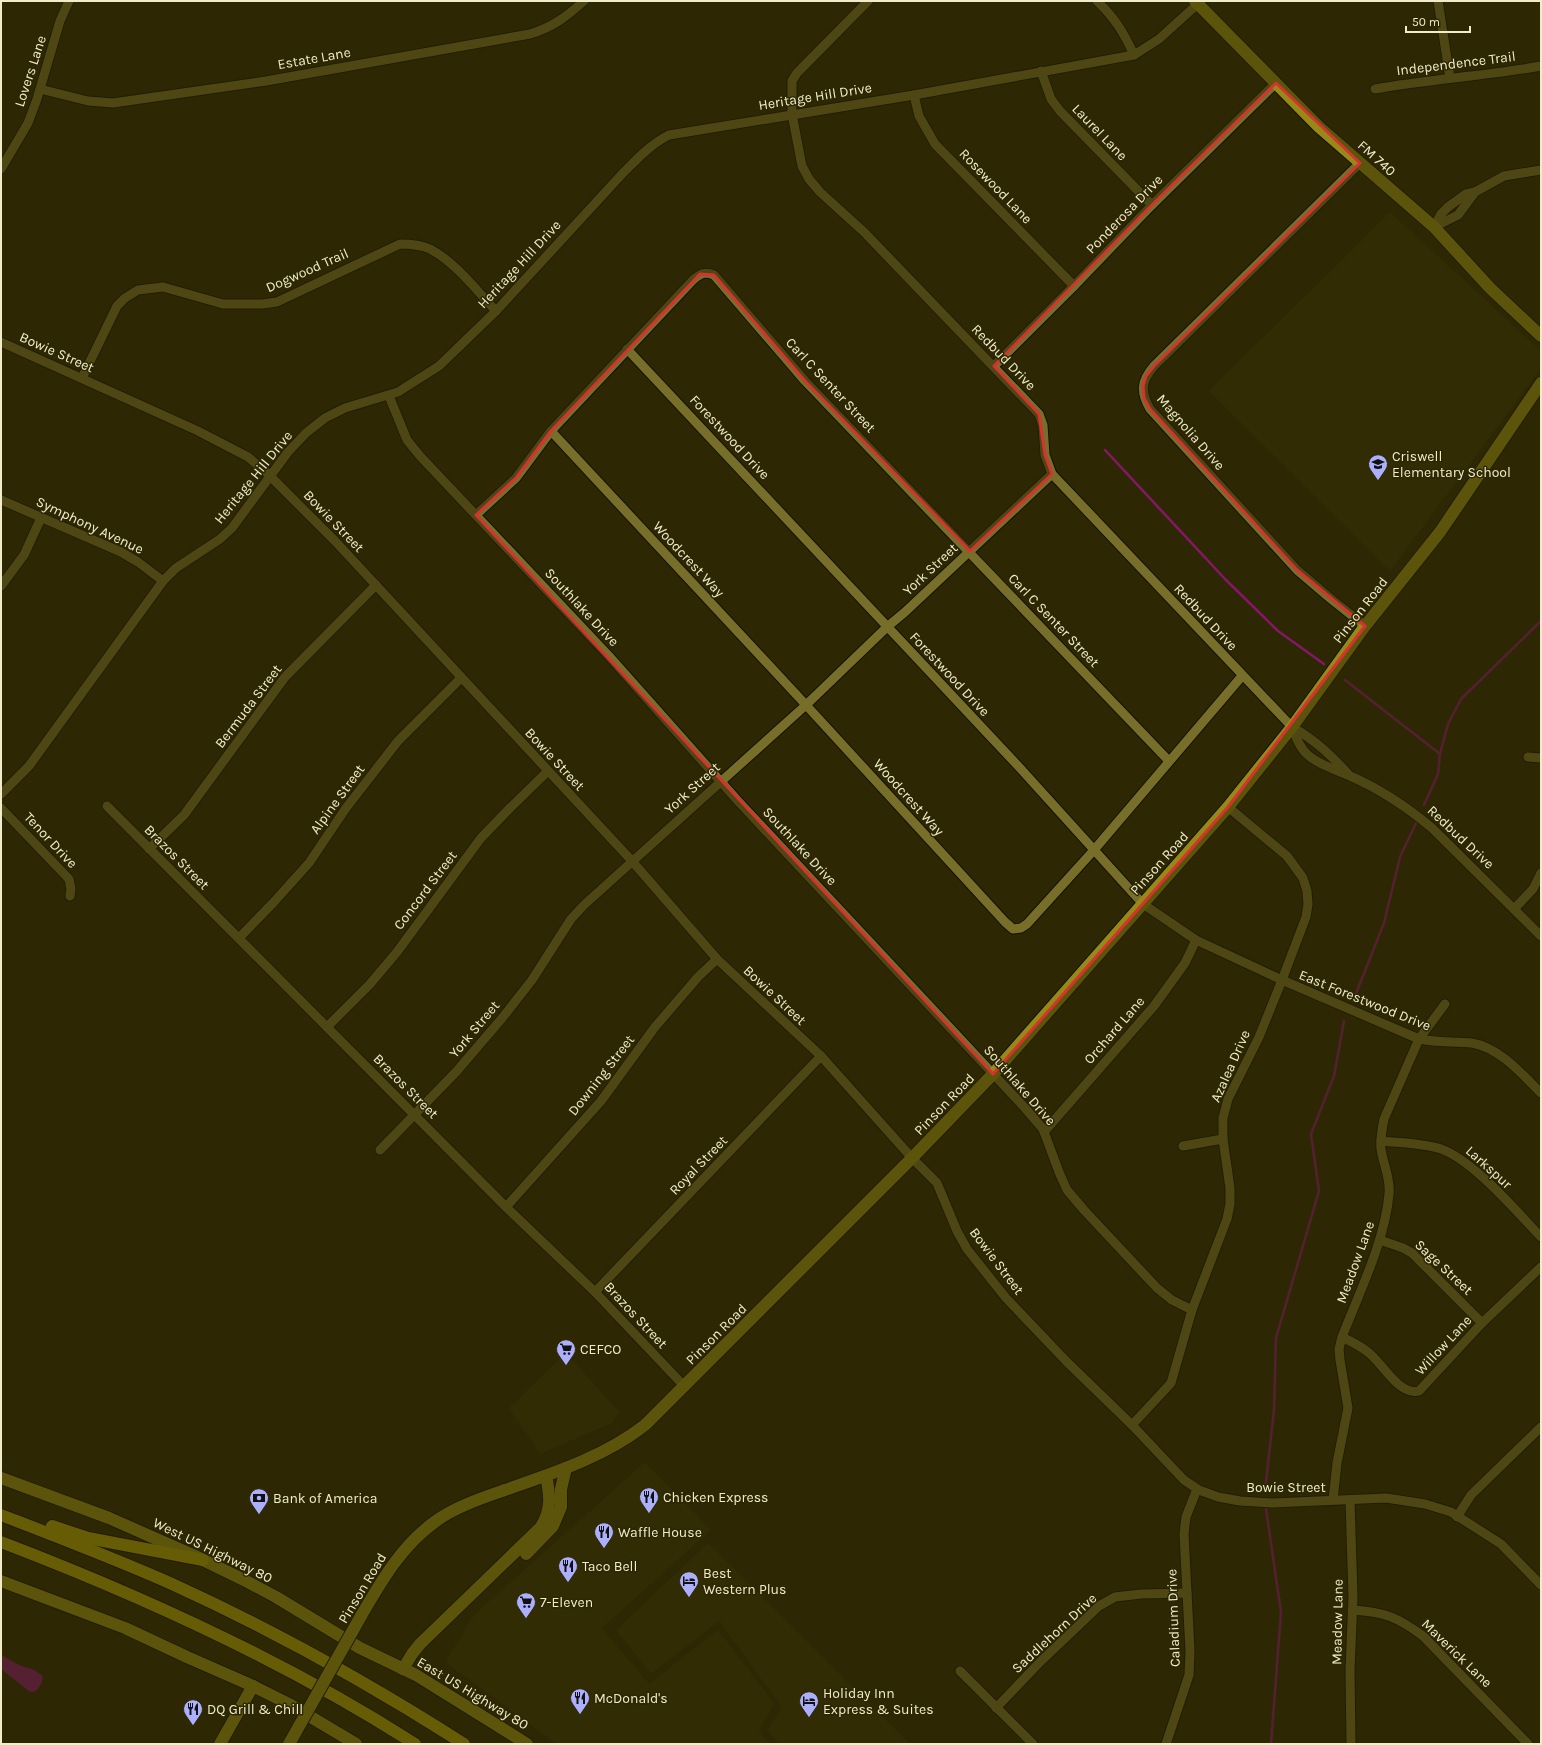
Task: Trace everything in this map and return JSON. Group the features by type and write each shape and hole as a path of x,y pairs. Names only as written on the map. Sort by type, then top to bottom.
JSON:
{"highway":[{"path":"1,1513 34,1520 88,1538 203,1560"},
{"path":"1,1513 152,1576 260,1627 365,1683 464,1744"},
{"path":"1,1542 108,1584 204,1628 304,1679 415,1744"}],"main road":[{"name":"FM 740","path":"1198,2 1319,127 1434,227 1490,288 1541,336"},
{"name":"Pinson Road","path":"289,1744 385,1575 396,1559 411,1543 436,1521 477,1501 546,1476 600,1454 627,1438 656,1415 912,1158 993,1074 1228,807 1292,727 1365,626 1440,532 1541,383"},
{"path":"497,1570 524,1556 553,1526 562,1507 561,1489 566,1468"},
{"path":"403,1669 420,1644 535,1533 544,1521 550,1503 546,1476"},
{"name":"West US Highway 80","path":"1,1478 109,1518 203,1560 260,1588 360,1648 403,1669"},
{"path":"1,1581 125,1628 174,1652 253,1686 289,1704 352,1743"},
{"name":"East US Highway 80","path":"403,1669 416,1675 527,1744"},
{"path":"220,1744 253,1686"}],"street":[{"name":"Lovers Lane","path":"1,169 28,123 40,89 60,21 70,1"},
{"name":"Estate Lane","path":"40,89 88,101 113,103 266,81 530,34 544,30 559,22 584,1"},
{"name":"Redbud Drive","path":"868,1 797,72 792,81 792,114 802,166 809,179 820,192 864,232 1039,414 1043,425 1045,455 1052,474 1292,727 1312,738 1335,759 1349,775"},
{"path":"1097,1 1109,12 1122,29 1134,55"},
{"path":"1438,1 1450,78"},
{"name":"Heritage Hill Drive","path":"1,794 30,766 163,581 176,568 220,539 232,528 270,475 288,452 306,433 325,418 345,408 389,396 439,366 496,311 623,173 658,140 669,135 914,95 1134,55 1159,39 1198,2"},
{"name":"Independence Trail","path":"1375,89 1541,66"},
{"name":"Laurel Lane","path":"1041,71 1051,99 1152,205"},
{"name":"Ponderosa Drive","path":"994,366 1152,205 1276,83"},
{"name":"Rosewood Lane","path":"914,95 919,116 935,144 1074,286"},
{"name":"Magnolia Drive","path":"1360,163 1154,366 1146,376 1143,386 1144,398 1150,409 1249,518 1298,570 1365,626"},
{"path":"1434,227 1448,207 1466,194 1475,192 1504,176 1541,170"},
{"path":"1434,227 1458,215 1475,192"},
{"name":"Dogwood Trail","path":"82,378 117,306 125,298 138,290 163,287 223,304 262,304 277,302 299,293 400,244 416,245 430,250 451,265 496,311"},
{"name":"Carl C Senter Street","path":"476,515 516,478 551,430 627,349 693,280 700,274 707,272 714,275 805,382 970,552 1168,761"},
{"name":"Bowie Street","path":"1,342 198,431 248,457 270,475 335,540 461,678 632,861 717,959 821,1056 912,1158 937,1183 957,1231 981,1268 1006,1298 1067,1362 1132,1425 1174,1471 1197,1489 1218,1497 1240,1501 1272,1503 1386,1498 1425,1504 1451,1512 1500,1544 1541,1585"},
{"name":"Forestwood Drive","path":"627,349 1143,904 1196,940 1282,980"},
{"name":"Southlake Drive","path":"389,396 407,440 609,656 738,801 1025,1108 1044,1132 1064,1184 1084,1210 1157,1288 1172,1300 1192,1310"},
{"name":"Woodcrest Way","path":"551,430 1013,929 1020,928 1027,924 1094,850 1168,761 1242,676"},
{"name":"York Street","path":"380,1150 415,1116 504,1017 532,980 571,919 584,905 806,704 1052,474"},
{"name":"Symphony Avenue","path":"1,500 131,557 163,581"},
{"path":"1,586 24,555 41,518"},
{"name":"Bermuda Street","path":"149,849 184,815 286,677 376,585"},
{"name":"Alpine Street","path":"239,938 309,863 346,808 398,741 461,678"},
{"name":"Redbud Drive","path":"1292,727 1297,741 1308,755 1329,769 1349,775 1389,796 1413,812 1457,850 1541,936"},
{"path":"1528,757 1541,758"},
{"name":"Concord Street","path":"327,1027 370,984 397,952 481,838 548,771"},
{"name":"Brazos Street","path":"107,806 506,1207 595,1292 684,1387"},
{"name":"Azalea Drive","path":"1132,1425 1171,1384 1192,1310 1227,1220 1230,1204 1230,1188 1223,1139 1223,1118 1228,1099 1259,1037 1306,917 1308,904 1303,878 1287,856 1228,807"},
{"name":"Tenor Drive","path":"1,808 69,879 71,889 70,896"},
{"path":"1514,909 1533,889 1541,873"},
{"name":"Orchard Lane","path":"1044,1132 1154,1006 1185,963 1196,940"},
{"name":"Downing Street","path":"506,1207 601,1101 655,1027 698,977 717,959"},
{"name":"East Forestwood Drive","path":"1282,980 1419,1039 1432,1042 1472,1043 1489,1048 1510,1064 1541,1093"},
{"name":"Meadow Lane","path":"1333,1500 1337,1463 1348,1408 1348,1399 1339,1349 1342,1337 1380,1240 1387,1214 1390,1192 1380,1141 1384,1119 1419,1039 1444,1004"},
{"name":"Royal Street","path":"595,1292 821,1056"},
{"path":"1183,1146 1223,1139"},
{"name":"Larkspur","path":"1380,1141 1426,1145 1441,1149 1455,1156 1478,1174 1541,1237"},
{"name":"Sage Street","path":"1380,1240 1403,1248 1412,1253 1482,1323"},
{"name":"Willow Lane","path":"1342,1337 1359,1345 1371,1354 1401,1386 1408,1391 1419,1391 1482,1323 1541,1267"},
{"path":"1457,1517 1471,1496 1541,1427"},
{"name":"Caladium Drive","path":"1166,1744 1189,1675 1190,1651 1184,1534 1185,1523 1197,1489"},
{"name":"Meadow Lane","path":"1350,1500 1352,1610 1351,1744"},
{"name":"Saddlehorn Drive","path":"996,1708 1041,1661 1099,1606 1115,1597 1141,1594 1187,1593"},
{"name":"Maverick Lane","path":"1352,1610 1374,1611 1389,1615 1403,1622 1423,1636 1528,1744"},
{"path":"960,1672 1033,1744"}],"highlighted area":[{"path":"1276,83 1360,163 1154,366 1146,376 1143,386 1144,398 1150,409 1297,570 1365,626 1228,807 993,1074 476,515 516,478 551,431 700,274 714,275 805,381 970,551 1052,474 1045,455 1039,414 994,366 1152,205"}],"shaded area":[{"name":"Criswell Elementary School","path":"1390,212 1541,351 1541,367 1390,571 1209,391"},
{"path":"566,1353 619,1412 612,1423 540,1454 509,1408"},
{"path":"645,1462 711,1530 602,1628 649,1684 718,1630 774,1703 759,1731 770,1744 557,1744 445,1662 474,1615"},
{"path":"708,1543 910,1744 780,1744 767,1730 782,1707 719,1621 651,1674 616,1630"},
{"path":"1,1655 42,1675 43,1679 37,1690 30,1692 1,1669"}],"waterway":[{"path":"1105,450 1225,579 1278,631 1324,664"},
{"path":"1424,805 1438,774 1440,754 1448,724 1461,699 1541,621"},
{"path":"1345,680 1440,754"},
{"path":"1353,1001 1384,923 1400,857 1416,823"},
{"path":"1265,1491 1274,1410 1276,1338 1319,1191 1311,1134 1334,1076 1344,1021"},
{"path":"1266,1509 1281,1612 1271,1744"}],"place":[{"name":"Criswell Elementary School","path":"1378,481"},
{"name":"CEFCO","path":"566,1366"},
{"name":"Chicken Express","path":"649,1514"},
{"name":"Bank of America","path":"259,1515"},
{"name":"Waffle House","path":"604,1549"},
{"name":"Taco Bell","path":"568,1583"},
{"name":"Best Western Plus","path":"689,1598"},
{"name":"7-Eleven","path":"526,1619"},
{"name":"McDonald's","path":"580,1715"},
{"name":"Holiday Inn Express & Suites","path":"809,1718"},
{"name":"DQ Grill & Chill","path":"193,1726"}]}
